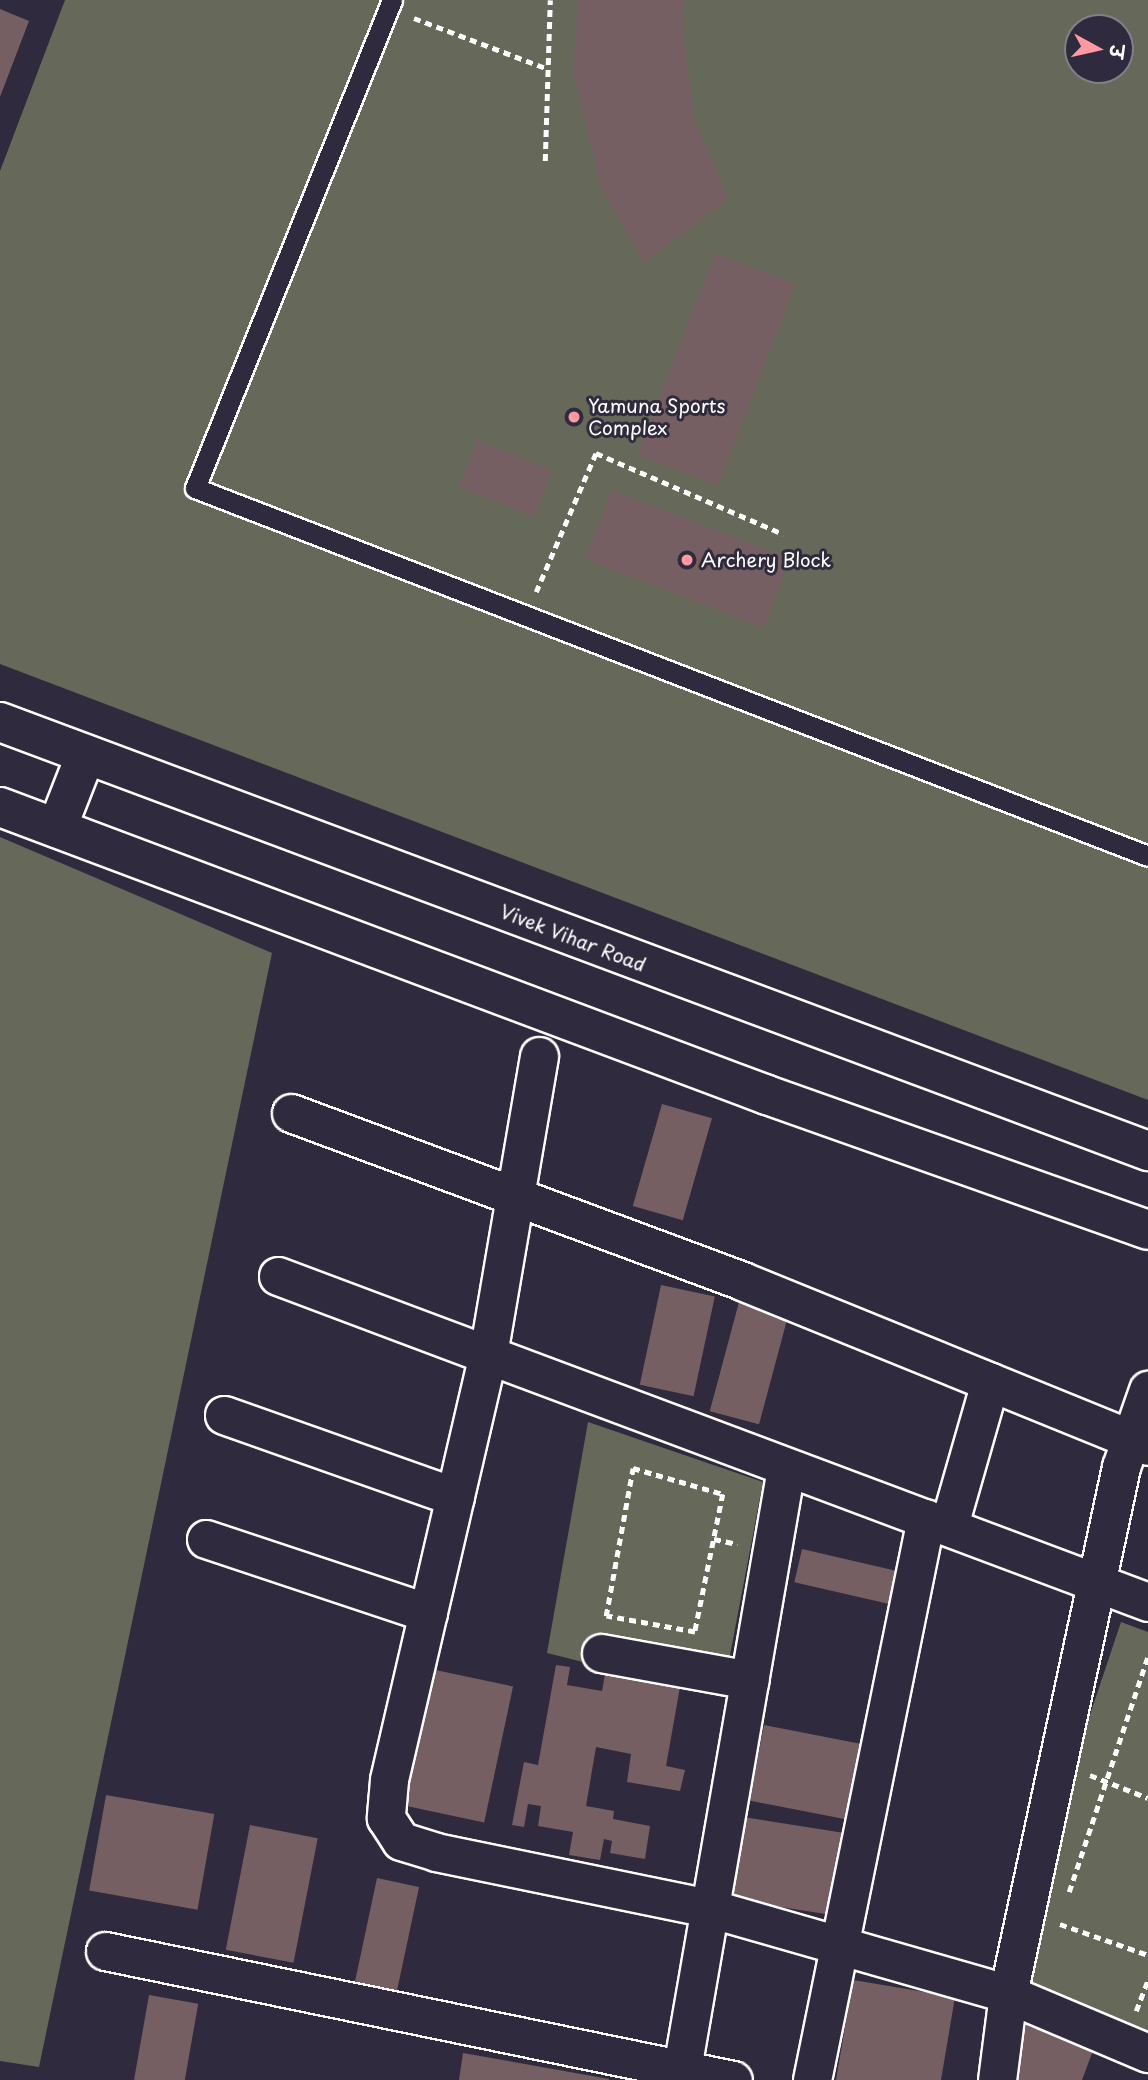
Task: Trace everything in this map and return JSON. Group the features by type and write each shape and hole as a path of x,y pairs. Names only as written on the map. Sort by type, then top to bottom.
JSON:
{"street":[{"name":"Vivek Vihar Road","path":"0,722 1148,1151"},
{"path":"57,828 86,754"},
{"path":"0,807 767,1095 1148,1230"},
{"path":"540,1056 488,1354 389,1780 386,1818 401,1841 709,1908 843,1946 1008,1994 1148,2053"},
{"path":"291,1113 514,1196 1139,1442"},
{"path":"278,1276 1148,1602"},
{"path":"812,2080 937,1521 990,1382"},
{"path":"997,2080 1008,1994 1096,1582 1139,1442 1148,1390"},
{"path":"224,1415 455,1497"},
{"path":"681,2074 786,1468"},
{"path":"206,1539 428,1613"},
{"path":"601,1653 750,1680"},
{"path":"105,1951 681,2074 733,2080"}],"lane":[{"path":"390,4 195,488 1148,856"}],"path":[{"path":"545,161 550,0"},
{"path":"390,4 548,69"},
{"path":"526,615 596,453 783,534"},
{"path":"633,1468 723,1494 714,1539 695,1632 606,1616 633,1468"},
{"path":"1068,1898 1104,1780 1148,1657"},
{"path":"1104,1780 1148,1798"},
{"path":"1064,1911 1060,1924 1148,1955"}],"green space":[{"name":"Yamuna Sports Complex","path":"65,0 1148,0 1148,1100 0,664 0,171"},
{"path":"0,837 272,953 39,2067 0,2061"},
{"path":"588,1422 763,1482 722,1697 547,1653"},
{"path":"1121,1622 1148,1632 1148,2036 1005,1969"}],"building":[{"path":"578,0 684,0 681,19 695,122 728,199 644,262 601,187 573,72"},
{"path":"0,9 29,21 0,97"},
{"path":"715,253 795,284 718,485 638,455"},
{"path":"477,440 552,470 533,517 458,486"},
{"name":"Archery Block","path":"612,490 790,558 764,628 585,559"},
{"path":"662,1104 712,1118 683,1220 633,1206"},
{"path":"661,1285 715,1296 694,1396 640,1385"},
{"path":"739,1302 788,1315 759,1424 710,1411"},
{"path":"802,1549 902,1572 895,1605 794,1582"},
{"path":"556,1665 570,1667 567,1685 602,1691 605,1674 680,1687 666,1766 685,1770 680,1791 627,1782 631,1754 596,1747 586,1806 614,1811 613,1819 650,1826 645,1859 610,1853 612,1841 604,1839 600,1860 569,1855 573,1832 538,1826 541,1806 528,1804 524,1827 512,1825 524,1762 538,1765"},
{"path":"426,1668 513,1687 484,1822 397,1804"},
{"path":"764,1725 864,1744 849,1820 749,1801"},
{"path":"106,1795 214,1814 197,1910 89,1891"},
{"path":"737,1816 848,1834 835,1915 724,1898"},
{"path":"250,1825 318,1838 293,1963 226,1950"},
{"path":"377,1878 419,1887 397,1993 355,1984"},
{"path":"853,1980 955,1997 941,2080 836,2080"},
{"path":"149,1995 198,2004 185,2080 134,2080"},
{"path":"1027,2022 1095,2045 1082,2080 1007,2080"},
{"path":"463,2053 609,2079 609,2080 459,2080"}],"place":[{"name":"Yamuna Sports Complex","path":"574,417"},
{"name":"Archery Block","path":"687,560"}]}
